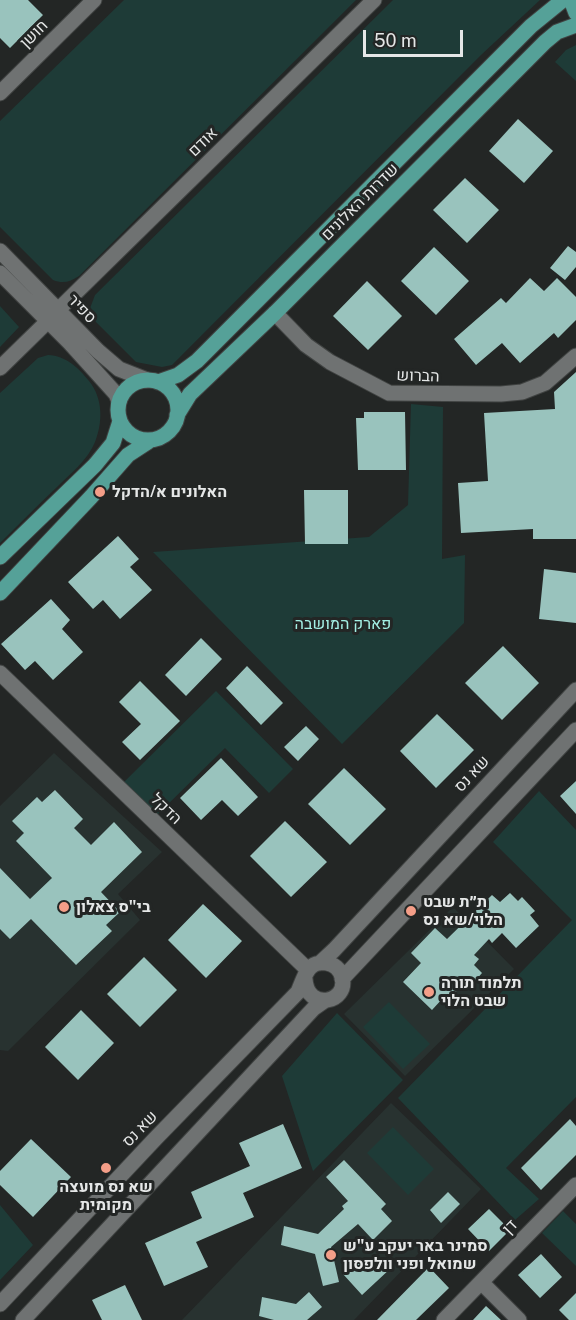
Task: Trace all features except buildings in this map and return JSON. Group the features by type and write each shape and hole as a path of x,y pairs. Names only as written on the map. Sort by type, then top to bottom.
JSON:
{"main road":[{"name":"שדרות האלונים","path":"152,381 178,375 197,361 531,26 562,0"},
{"path":"571,0 576,13"},
{"name":"שדרות האלונים","path":"177,415 190,394 275,313 545,42 557,32 576,25"},
{"path":"0,593 128,455 168,432 177,415 176,399 165,386 152,381 129,386 119,401 118,411 120,421 132,436 151,440"},
{"path":"0,557 95,465 113,443 120,421"}],"street":[{"name":"חושן","path":"0,93 94,0"},
{"name":"אודם","path":"0,368 374,0"},
{"name":"ספיר","path":"0,251 116,394 119,401"},
{"name":"ספיר","path":"0,273 119,369 152,381"},
{"name":"הברוש","path":"275,313 306,345 330,362 389,393 447,395 522,392 545,383 576,356"},
{"name":"הדקל","path":"0,673 311,971"},
{"name":"שא נס","path":"0,1304 155,1139 298,992 311,971 334,950 576,690"},
{"path":"342,979 337,968 327,963 311,971 305,986 312,997 324,1000 330,999 340,991 342,979 576,730"},
{"path":"23,1320 314,1008 324,1000"},
{"name":"דן","path":"444,1320 576,1185"},
{"path":"481,1282 519,1320"}],"shaded area":[{"name":"בי\"ס צאלון","path":"54,753 162,852 118,894 140,920 8,1051 0,1050 0,806"},
{"name":"תלמוד תורה שבט הלוי","path":"453,907 514,969 405,1076 344,1014"},
{"name":"סמינר באר יעקב ע\"ש שמואל ופני וולפסון","path":"391,1103 481,1189 354,1320 182,1320"}],"green space":[{"path":"124,0 356,0 79,276 73,280 60,282 53,280 0,227 0,121"},
{"path":"393,0 540,0 481,55 172,365 162,367 136,362 91,317 89,311 95,295"},
{"path":"576,45 576,81 555,62 566,50"},
{"path":"0,306 19,327 0,347"},
{"path":"48,355 71,363 94,388 100,410 98,434 92,449 83,461 0,543 0,393 38,358"},
{"name":"פארק המושבה","path":"411,404 443,407 442,559 465,555 464,623 342,744 153,552 369,537 408,505"},
{"path":"216,691 293,769 269,793 225,748 157,815 124,782"},
{"path":"539,791 576,830 576,1097 506,1168 539,1199 515,1220 398,1098 572,920 493,842"},
{"path":"389,1002 430,1044 403,1069 363,1027"},
{"path":"337,1013 403,1080 313,1171 282,1076"},
{"path":"393,1127 434,1169 408,1195 367,1153"},
{"path":"0,1205 33,1245 0,1280"},
{"path":"563,1211 576,1224 576,1266 542,1233"}],"place":[{"name":"האלונים א/הדקל","path":"100,492"},
{"name":"בי\"ס צאלון","path":"64,907"},
{"name":"ת״ת שבט הלוי/שא נס","path":"411,911"},
{"name":"תלמוד תורה שבט הלוי","path":"429,992"},
{"name":"שא נס מועצה מקומית","path":"106,1168"},
{"name":"סמינר באר יעקב ע\"ש שמואל ופני וולפסון","path":"331,1255"}]}
